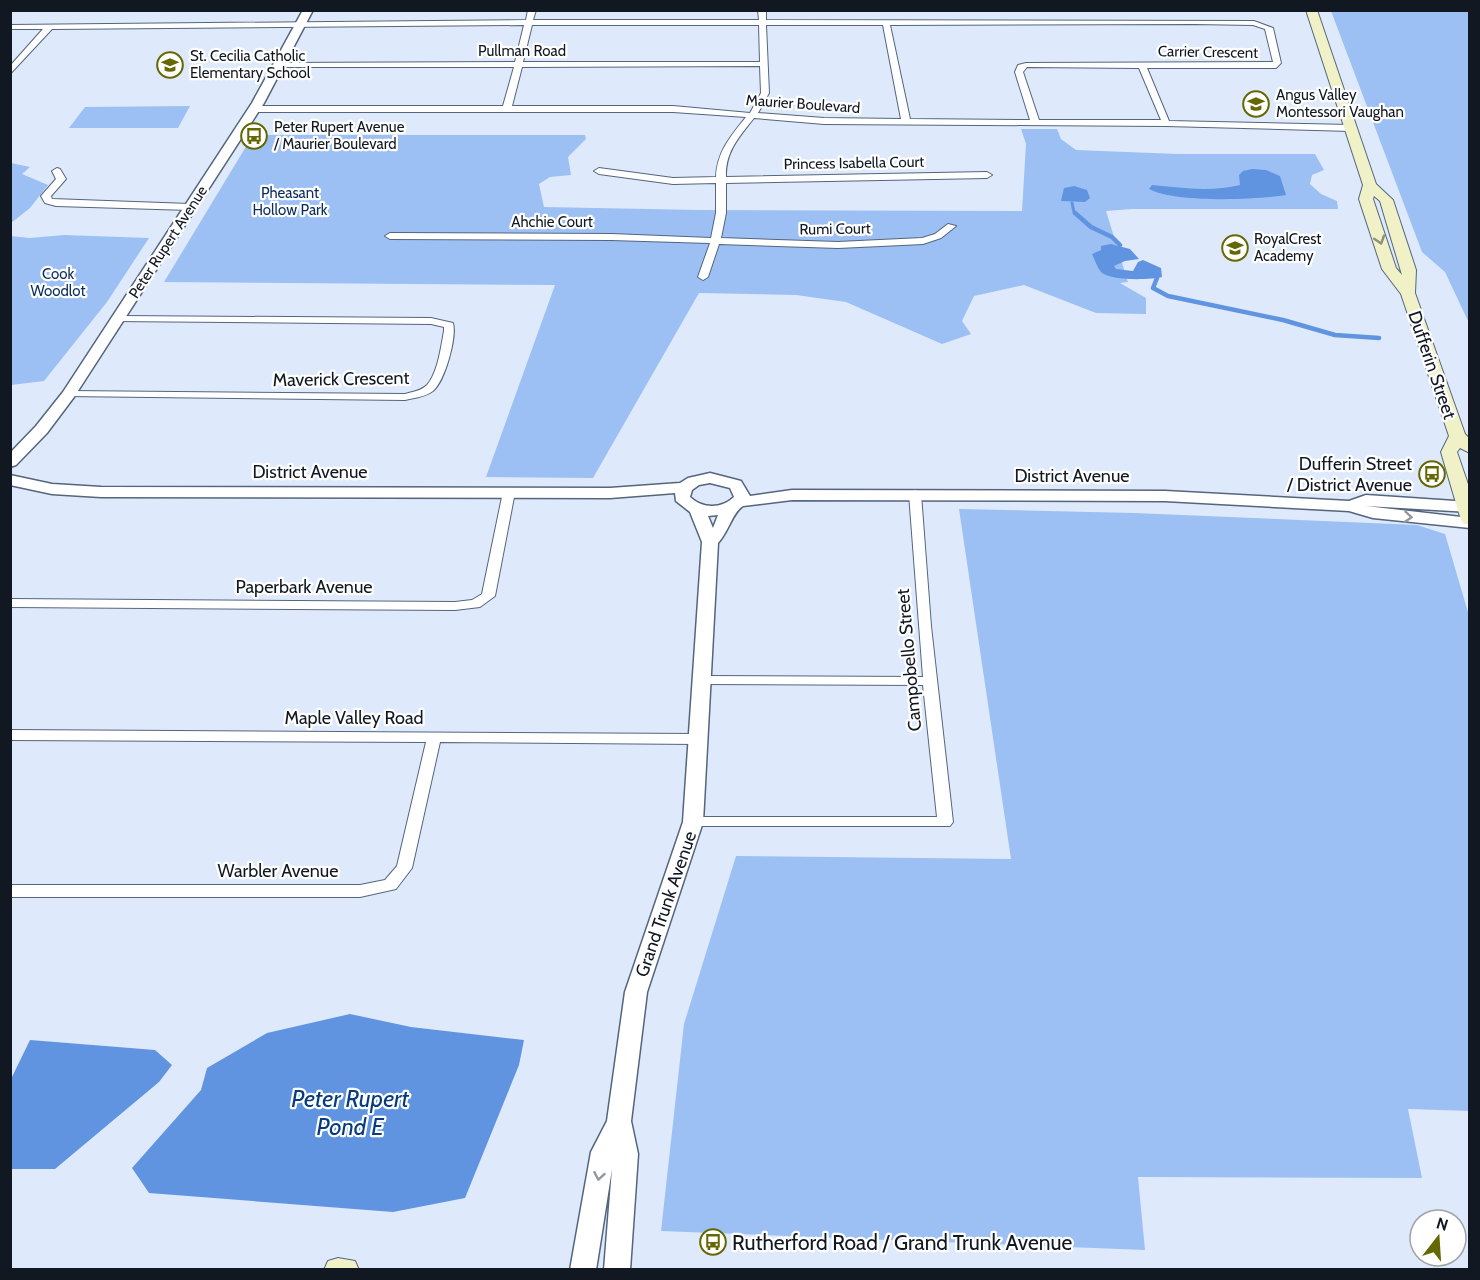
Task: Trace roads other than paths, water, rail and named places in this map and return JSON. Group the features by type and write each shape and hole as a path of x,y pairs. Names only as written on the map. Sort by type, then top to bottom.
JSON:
{"main road":[{"name":"Dufferin Street","path":"1311,10 1370,185 1386,200 1409,270 1408,293 1463,442 1449,452 1468,514"},
{"path":"338,1269 345,1269"}],"street":[{"name":"Peter Rupert Avenue","path":"10,462 30,445 50,422 69,394 254,109 308,10"},
{"path":"418,23 423,10"},
{"path":"507,109 532,10"},
{"path":"644,22 646,10"},
{"path":"703,278 715,242 721,213 722,162 726,151 751,114 757,109 765,93 762,10"},
{"path":"1094,10 1099,22"},
{"name":"Carrier Crescent","path":"10,27 184,21 302,23 1203,22 1264,25 1269,28 1277,63 1273,66 1036,64 1021,67 1019,72 1035,122"},
{"path":"886,23 906,122"},
{"path":"10,72 49,27"},
{"name":"Pullman Road","path":"280,65 764,64"},
{"path":"1141,64 1166,123"},
{"name":"Maurier Boulevard","path":"254,109 701,109 824,121 1166,123 1352,128"},
{"path":"57,171 62,179 46,196 48,201 190,207"},
{"name":"Princess Isabella Court","path":"599,171 672,181 987,175"},
{"name":"Rumi Court","path":"715,242 817,245 904,243 938,236 951,226"},
{"name":"Ahchie Court","path":"390,236 611,237 715,242"},
{"name":"Maverick Crescent","path":"69,394 405,397 423,393 434,385 450,334 448,325 431,321 118,319"},
{"path":"688,500 694,481 710,478 728,480 736,500"},
{"name":"District Avenue","path":"10,480 52,489 101,492 610,493 688,500 713,511 736,500 792,495 915,494 1166,496 1351,506 1372,513 1468,514"},
{"name":"Paperbark Avenue","path":"10,603 455,606 475,604 489,596 509,492"},
{"name":"Campobello Street","path":"693,822 945,822 924,626 915,494"},
{"name":"Grand Trunk Avenue","path":"617,1269 626,1154 619,1121 636,992 693,822 710,542 688,500"},
{"name":"Grand Trunk Avenue","path":"710,542 720,531 736,500"},
{"path":"701,680 930,681"},
{"name":"Maple Valley Road","path":"10,735 698,739"},
{"name":"Warbler Avenue","path":"10,891 360,891 390,885 404,868 434,738"},
{"name":"Grand Trunk Avenue","path":"583,1269 603,1152 619,1121"}],"water":[{"path":"1266,170 1280,176 1286,195 1236,199 1196,198 1177,197 1149,189 1152,185 1196,189 1240,185 1239,175 1243,171"},
{"path":"1074,186 1087,190 1090,198 1085,202 1061,201 1064,188"},
{"path":"1111,244 1130,249 1139,259 1125,261 1114,266 1116,269 1133,271 1138,262 1143,260 1161,268 1162,277 1130,279 1105,275 1101,272 1092,254 1101,250 1101,246"},
{"name":"Peter Rupert Pond E","path":"350,1014 411,1027 524,1040 519,1065 465,1198 393,1212 149,1193 132,1168 201,1090 207,1068 267,1033"},
{"path":"30,1040 155,1050 172,1065 159,1082 55,1169 11,1169 11,1079"}],"waterway":[{"path":"1072,203 1075,213"},
{"path":"1075,213 1091,227 1112,237 1120,245"},
{"path":"1157,278 1153,288 1168,296 1283,320 1335,335 1379,338"}],"place":[{"name":"St. Cecilia Catholic Elementary School","path":"170,65"},
{"name":"Angus Valley Montessori Vaughan","path":"1256,104"},
{"name":"Peter Rupert Avenue / Maurier Boulevard","path":"254,136"},
{"name":"RoyalCrest Academy","path":"1235,248"},
{"name":"Dufferin Street / District Avenue","path":"1432,474"},
{"name":"Rutherford Road / Grand Trunk Avenue","path":"713,1242"}],"park label":[{"name":"Pheasant Hollow Park","path":"290,202"},
{"name":"Cook Woodlot","path":"58,282"}]}
